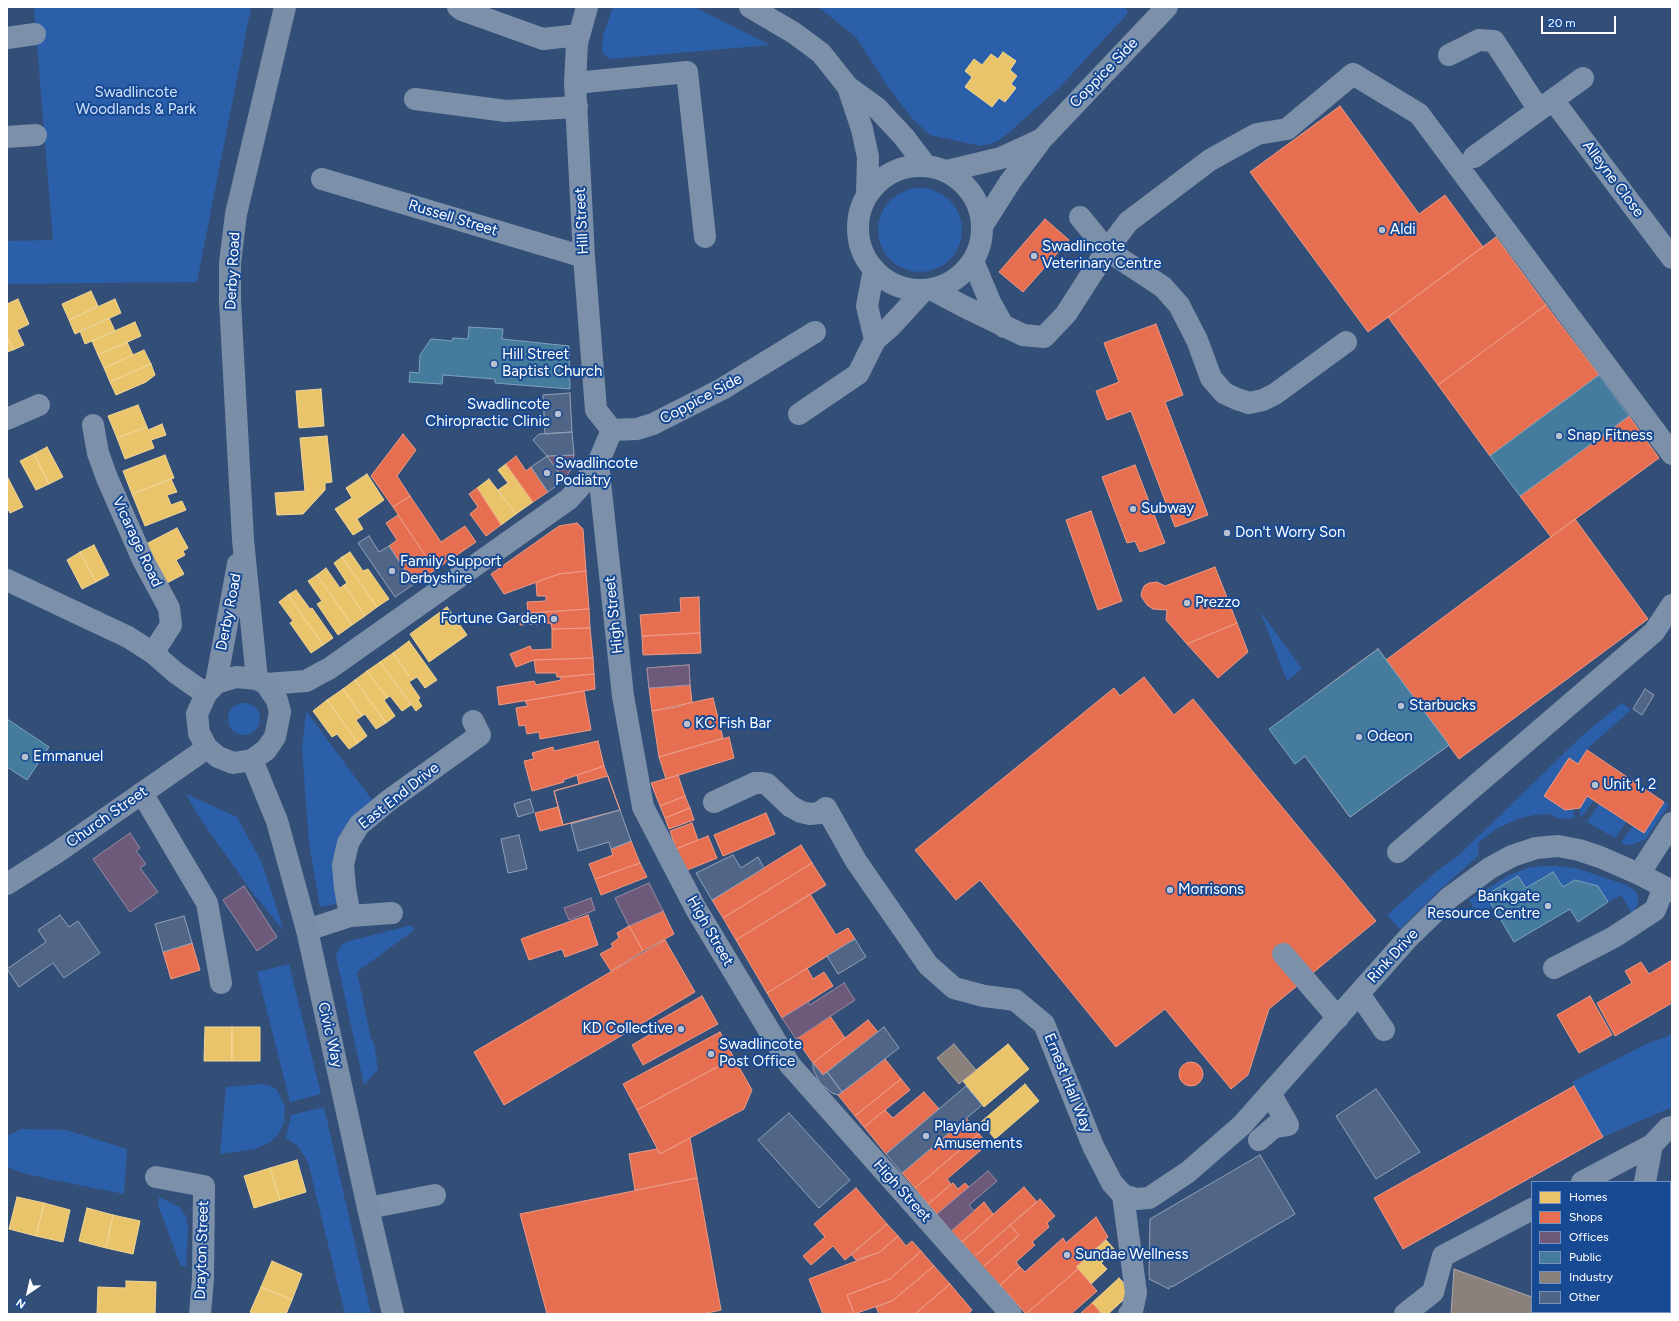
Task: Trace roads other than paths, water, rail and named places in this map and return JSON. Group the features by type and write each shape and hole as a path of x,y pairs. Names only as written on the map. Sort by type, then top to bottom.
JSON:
{"main road":[{"name":"Derby Road","path":"262,681 243,540 230,302 230,263 236,214 285,7"},
{"name":"Derby Road","path":"211,688 243,540"},
{"path":"236,677 262,681 277,700 280,712 274,737 266,750 252,760 233,762 218,757 207,748 199,733 197,714 211,688 236,677"},
{"name":"Church Street","path":"7,884 207,748"},
{"name":"Civic Way","path":"252,760 277,821 307,930 368,1208 393,1314"}],"street":[{"path":"458,7 462,10 543,39 579,35"},
{"name":"Hill Street","path":"587,7 577,43 575,83 584,257 596,410 612,430"},
{"path":"750,7 794,33 821,54 848,87 877,108 936,169 964,184 972,193 980,213 982,226 979,248 973,261 951,282 928,289 900,287 884,279 874,269 864,254 858,226 862,205 867,195 889,174 909,166 936,169"},
{"name":"Coppice Side","path":"982,226 1010,182 1042,140 1158,10"},
{"path":"7,38 35,34"},
{"name":"Alleyne Close","path":"1449,55 1479,40 1494,42 1672,258"},
{"path":"575,83 687,72 705,237"},
{"path":"928,289 1023,335 1044,337 1066,314 1107,250 1128,222 1210,160 1257,134 1287,129 1353,74 1419,114 1672,454"},
{"path":"1474,157 1583,78"},
{"path":"848,87 862,129 868,157 867,195"},
{"path":"415,99 506,111 577,107"},
{"path":"7,137 36,134"},
{"name":"Coppice Side","path":"936,169 1001,158 1042,140"},
{"name":"Russell Street","path":"322,179 584,257"},
{"path":"1080,217 1107,250 1164,287 1179,305 1193,333 1211,378 1224,393 1237,400 1249,403 1263,400 1274,394 1346,342"},
{"path":"973,261 990,302 1004,327"},
{"path":"874,269 867,306 874,340"},
{"path":"799,414 858,374 874,340 890,327 928,289"},
{"name":"Coppice Side","path":"612,430 637,430 653,424 722,389 815,332"},
{"path":"7,419 40,405"},
{"name":"Vicarage Road","path":"93,425 98,453 107,478 143,560 169,608 172,625 153,654"},
{"path":"262,681 306,681 330,668 568,499 586,480 598,463 612,430"},
{"name":"High Street","path":"598,463 623,696 643,807 696,909 790,1065 1011,1314"},
{"path":"7,580 128,637 153,654 176,674 211,688"},
{"path":"1398,852 1654,632 1672,605"},
{"name":"East End Drive","path":"350,916 344,888 343,865 348,843 359,825 388,801 480,735 473,721"},
{"name":"Ernest Hall Way","path":"714,802 756,783 762,782 767,784 790,806 801,812 810,814 818,813 826,808 856,861 928,965 954,988 984,996 1015,1000 1044,1024 1093,1146 1112,1183 1123,1195"},
{"path":"142,793 207,903 221,982"},
{"path":"1639,874 1672,823"},
{"name":"Rink Drive","path":"1123,1195 1136,1199 1149,1198 1188,1172 1242,1125 1409,937 1454,904 1470,881 1490,868 1512,856 1536,848 1558,846 1579,850 1600,857 1639,874 1668,889"},
{"path":"1554,968 1614,937 1655,910 1668,889"},
{"path":"307,930 350,916 392,913"},
{"path":"1284,954 1338,1018"},
{"path":"1359,994 1384,1030"},
{"path":"1259,1140 1274,1127 1288,1125 1270,1093"},
{"path":"1584,1181 1652,1145 1668,1128 1672,1127"},
{"path":"1645,1181 1652,1145"},
{"name":"Drayton Street","path":"156,1177 204,1186 203,1278 200,1314"},
{"path":"368,1208 435,1195"},
{"path":"1123,1195 1136,1292 1132,1311 1129,1314"},
{"path":"1405,1314 1432,1292 1443,1256 1531,1210"}],"place":[{"name":"Aldi","path":"1382,230"},
{"name":"Swadlincote Veterinary Centre","path":"1034,256"},
{"name":"Hill Street Baptist Church","path":"494,364"},
{"name":"Swadlincote Chiropractic Clinic","path":"558,414"},
{"name":"Snap Fitness","path":"1559,436"},
{"name":"Swadlincote Podiatry","path":"547,473"},
{"name":"Subway","path":"1133,509"},
{"name":"Don't Worry Son","path":"1227,533"},
{"name":"Family Support Derbyshire","path":"392,571"},
{"name":"Prezzo","path":"1187,603"},
{"name":"Fortune Garden","path":"554,619"},
{"name":"Starbucks","path":"1401,706"},
{"name":"KC Fish Bar","path":"687,724"},
{"name":"Odeon","path":"1359,737"},
{"name":"Emmanuel","path":"25,757"},
{"name":"Unit 1, 2","path":"1595,785"},
{"name":"Morrisons","path":"1170,890"},
{"name":"Bankgate Resource Centre","path":"1548,906"},
{"name":"KD Collective","path":"681,1029"},
{"name":"Swadlincote Post Office","path":"711,1054"},
{"name":"Playland Amusements","path":"926,1136"},
{"name":"Sundae Wellness","path":"1067,1255"}],"park label":[{"name":"Swadlincote Woodlands & Park","path":"136,102"}]}
